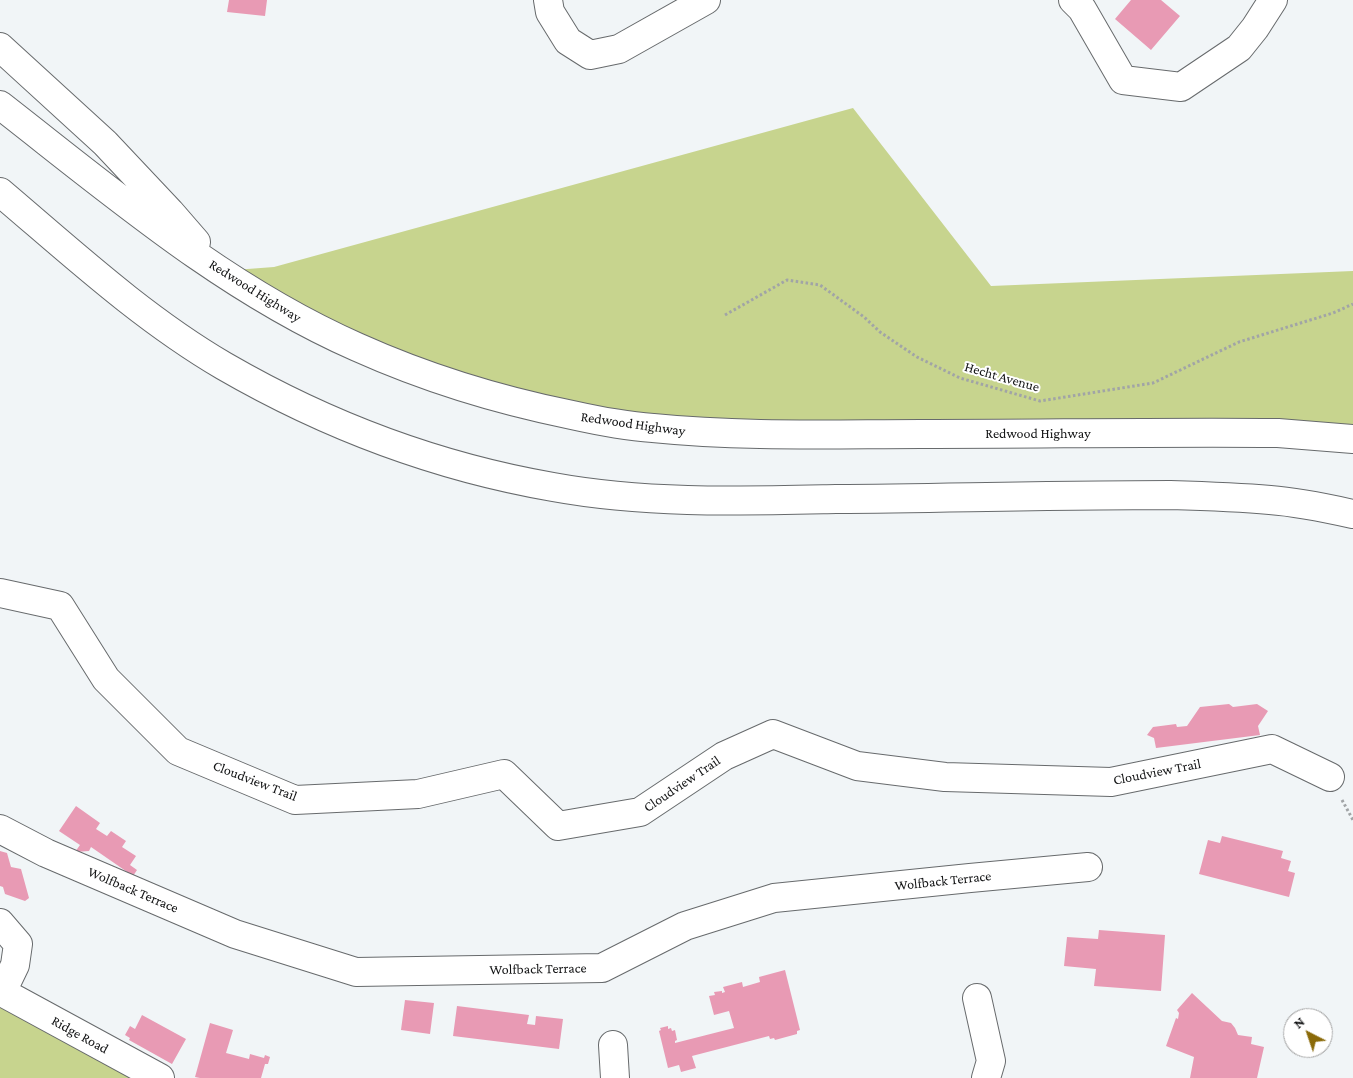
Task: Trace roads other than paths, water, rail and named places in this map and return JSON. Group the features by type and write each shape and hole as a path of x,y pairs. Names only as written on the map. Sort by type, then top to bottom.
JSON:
{"main road":[{"path":"548,0 550,12 568,41 590,55 619,49 706,0"},
{"path":"1073,0 1082,9 1123,80 1181,87 1239,48 1256,28 1273,0"},
{"path":"0,47 105,143 138,176 221,272"},
{"name":"Redwood Highway","path":"0,105 138,212 221,272 265,300 309,324 402,367 450,384 499,398 582,417 650,428 700,432 752,434 1268,433 1353,438"},
{"path":"0,192 136,306 221,364 265,389 312,412 406,449 455,465 505,478 555,488 657,499 760,500 1221,496 1272,500 1322,507 1353,514"},
{"name":"Cloudview Trail","path":"0,593 60,606 106,679 178,750 296,800 418,794 504,774 558,826 640,812 724,756 773,734 857,766 945,776 1111,782 1272,749 1330,777"},
{"name":"Wolfback Terrace","path":"0,829 46,853 235,934 356,972 602,968 685,926 774,898 1088,867"},
{"path":"0,923 18,944 15,966 1,992"},
{"name":"Ridge Road","path":"1,992 160,1078"},
{"path":"977,998 991,1060 986,1078"},
{"path":"613,1045 615,1078"}]}
